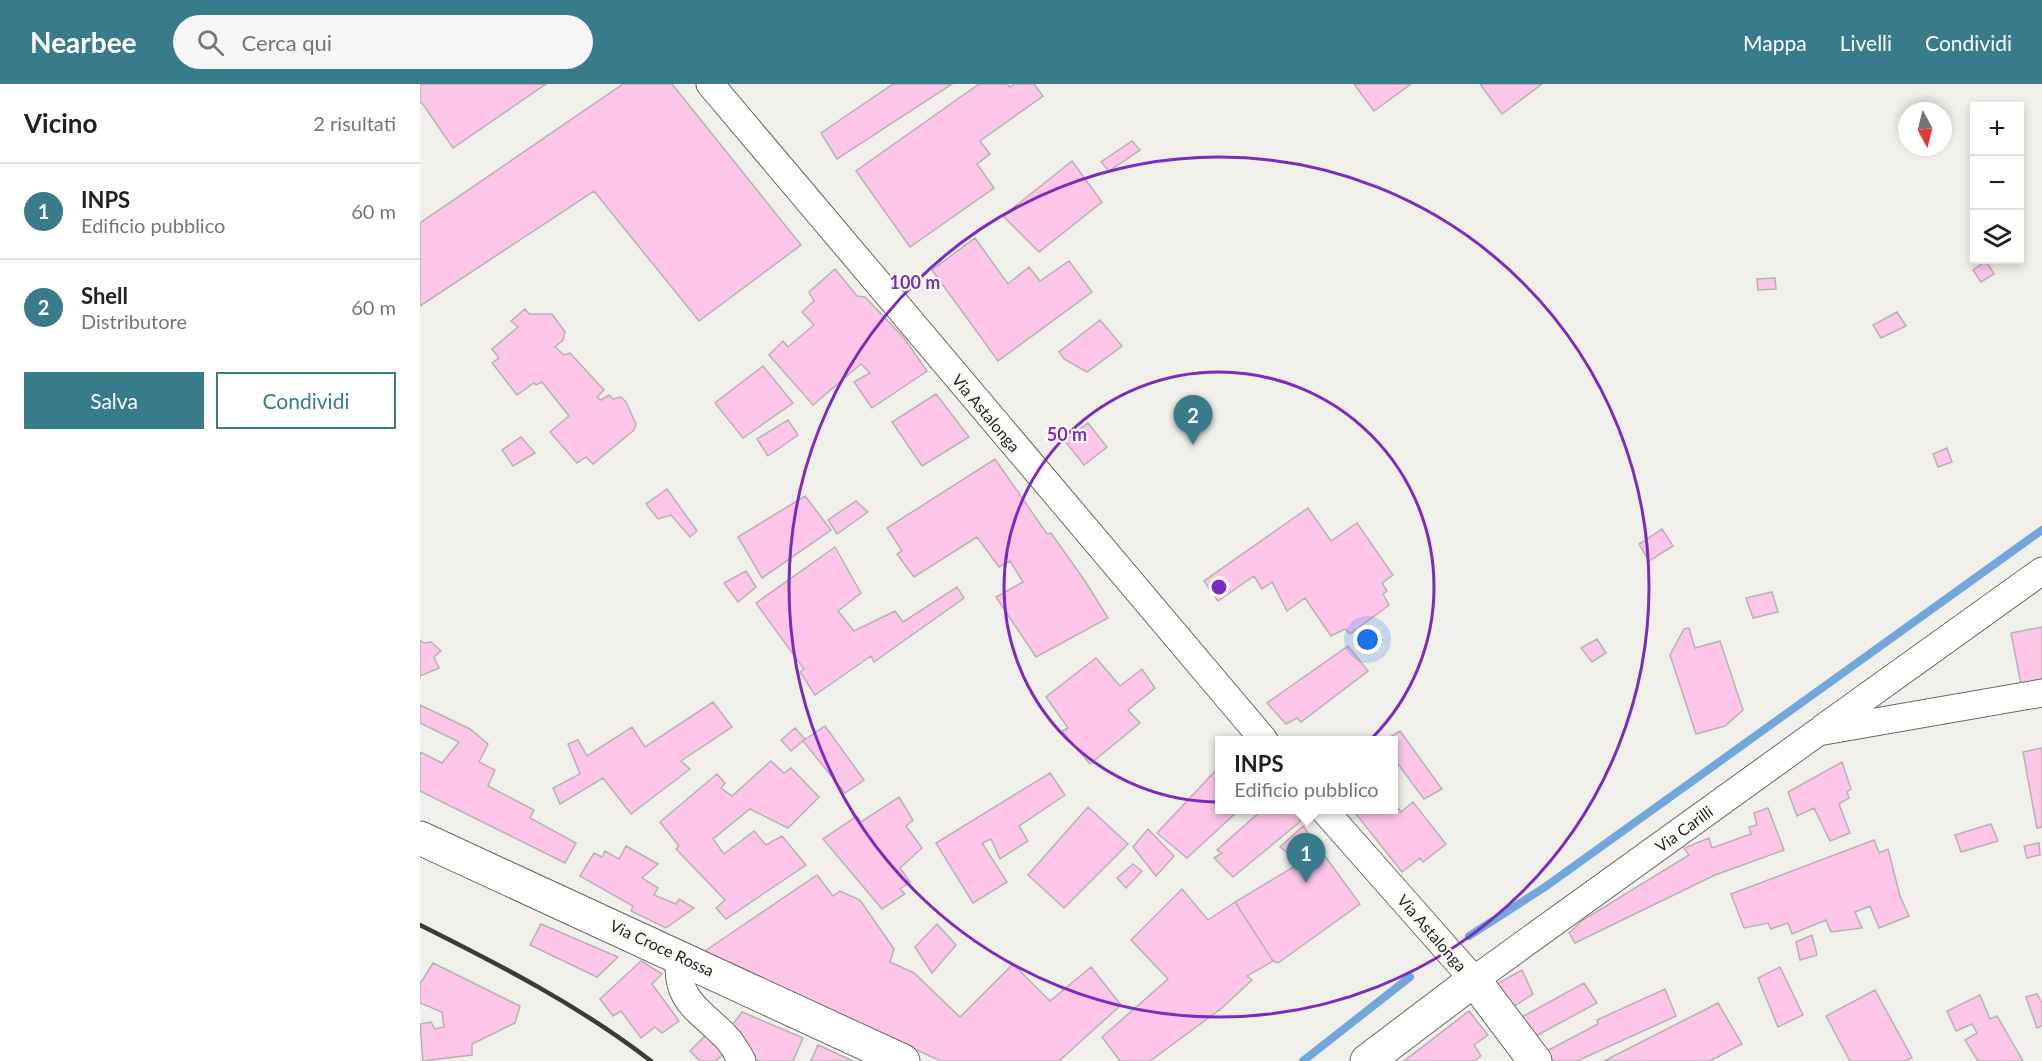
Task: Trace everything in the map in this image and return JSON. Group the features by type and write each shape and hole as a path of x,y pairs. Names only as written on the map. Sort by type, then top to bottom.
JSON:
{"main road":[{"name":"Via Croce Rossa","path":"420,838 680,956 903,1061"},
{"name":"Via Carilli","path":"1367,1061 1474,980"},
{"name":"Via Astalonga","path":"1474,980 1535,1061"}],"street":[{"name":"Via Astalonga","path":"710,84 1260,736"},
{"path":"1818,732 2042,571"},
{"name":"Via Carilli","path":"1474,980 1818,732 2042,693"},
{"name":"Via Astalonga","path":"1328,814 1474,980"},
{"path":"680,956 677,977 690,1004 728,1039 742,1061"}],"building":[{"path":"420,84 546,84 453,148 420,100"},
{"path":"623,84 672,84 801,245 699,321 594,191 420,306 420,223"},
{"path":"893,84 952,84 837,159 821,133"},
{"path":"979,84 1007,84 1010,87 1014,84 1034,84 1043,96 980,141 990,154 977,164 994,188 910,247 856,171"},
{"path":"1354,84 1411,84 1374,111"},
{"path":"1480,84 1542,84 1502,114"},
{"path":"1132,141 1140,150 1109,171 1101,162"},
{"path":"1072,161 1102,202 1039,252 1003,216"},
{"path":"975,238 1008,284 1029,267 1040,281 1069,261 1092,292 998,361 932,270"},
{"path":"1982,264 1988,264 1994,274 1981,282 1973,270"},
{"path":"835,269 857,296 865,297 904,338 927,371 872,408 854,382 870,373 861,364 813,405 769,355 783,341 788,347 814,325 802,312 814,301 809,292"},
{"path":"1775,278 1776,289 1758,290 1757,279"},
{"path":"525,309 529,314 552,314 565,332 563,340 555,347 564,355 570,353 604,390 597,397 601,400 609,395 613,399 621,397 626,402 636,424 634,430 593,464 586,457 577,463 550,432 569,416 542,382 536,385 534,383 517,395 492,363 499,358 492,349 518,327 511,321"},
{"path":"1897,312 1906,326 1881,338 1873,325"},
{"path":"1100,320 1122,346 1087,372 1064,359 1059,352"},
{"path":"763,366 793,403 743,438 715,403"},
{"path":"936,394 969,437 922,466 892,422"},
{"path":"788,420 798,435 768,456 757,439"},
{"path":"1088,423 1107,447 1084,465 1065,441"},
{"path":"521,437 535,453 513,466 502,450"},
{"path":"1947,448 1952,462 1938,467 1933,454"},
{"path":"995,459 1047,534 1051,533 1108,618 1036,657 996,597 1023,582 1010,561 999,567 977,537 914,577 897,554 902,551 887,528"},
{"path":"667,489 697,531 690,537 671,515 658,519 646,504"},
{"path":"805,496 831,530 762,578 738,537"},
{"path":"856,501 868,512 837,534 828,520"},
{"path":"1308,508 1331,541 1357,523 1393,575 1382,583 1387,591 1383,594 1389,605 1350,634 1345,629 1331,636 1305,598 1287,611 1272,582 1262,589 1254,576 1218,601 1204,581"},
{"path":"1662,529 1673,546 1649,561 1639,544"},
{"path":"835,547 861,593 838,611 854,631 895,611 903,622 957,587 964,598 874,662 871,656 815,695 800,672 804,669 756,603"},
{"path":"746,571 756,587 738,602 724,583"},
{"path":"1772,592 1778,612 1753,618 1746,598"},
{"path":"2042,627 2042,680 2021,684 2011,633"},
{"path":"1689,628 1695,648 1720,641 1743,710 1725,726 1696,734 1670,655 1684,629"},
{"path":"1597,639 1606,653 1592,662 1581,648"},
{"path":"420,640 424,643 431,642 441,651 434,657 439,668 420,676"},
{"path":"1348,646 1368,671 1301,722 1297,718 1286,724 1267,703"},
{"path":"1096,658 1120,686 1142,669 1155,688 1128,710 1140,723 1090,764 1062,731 1068,728 1046,697"},
{"path":"713,702 732,727 681,761 690,769 631,814 603,778 560,804 553,788 580,774 568,744 578,740 587,756 632,727 645,747"},
{"path":"420,705 470,729 488,744 479,762 495,770 488,786 534,810 530,818 576,843 565,863 420,791 420,752 442,763 459,742 420,723"},
{"path":"825,726 864,780 845,793 803,741"},
{"path":"795,728 805,739 791,751 781,740"},
{"path":"1400,731 1442,789 1424,799 1398,764 1398,736 1392,736"},
{"path":"2042,748 2042,827 2037,828 2023,752"},
{"path":"771,761 784,773 791,768 819,797 788,828 750,809 713,839 724,854 754,831 766,845 782,836 806,865 726,919 716,908 725,900 676,849 679,846 660,822 717,774 725,783 721,788 732,796"},
{"path":"1842,762 1851,789 1847,792 1849,798 1839,804 1850,833 1830,841 1814,808 1797,816 1788,792"},
{"path":"1215,771 1215,814 1235,814 1187,858 1157,833"},
{"path":"1050,773 1065,795 1019,826 1028,841 1000,859 991,839 982,843 1007,882 973,903 936,843"},
{"path":"899,797 913,820 906,826 922,848 900,868 910,882 900,889 905,894 882,909 823,839 857,816 861,822"},
{"path":"1413,802 1446,844 1423,862 1420,858 1402,872 1356,814 1398,814 1398,808 1401,812"},
{"path":"1088,807 1128,844 1064,908 1028,875"},
{"path":"1768,808 1784,850 1715,875 1575,943 1569,933 1583,920 1689,855 1684,848 1709,838 1712,848 1751,834 1749,827 1757,825 1754,813"},
{"path":"1258,814 1295,814 1301,821 1233,877 1214,858 1222,853 1217,850"},
{"path":"1991,824 1998,841 1961,852 1955,835"},
{"path":"1303,826 1360,904 1278,963 1273,961 1235,902 1300,863 1280,847"},
{"path":"1148,829 1174,856 1156,876 1133,847"},
{"path":"1874,840 1879,853 1888,849 1900,896 1909,916 1879,928 1870,906 1855,912 1862,928 1831,932 1826,920 1792,934 1788,923 1771,929 1768,923 1744,928 1731,894"},
{"path":"2039,843 2040,855 2027,858 2024,846"},
{"path":"626,846 658,864 642,878 658,888 654,895 676,904 679,899 694,908 666,928 631,911 633,906 580,876 594,853 602,857 605,851 619,859"},
{"path":"1133,864 1142,871 1126,888 1117,878"},
{"path":"817,875 833,896 840,891 860,900 894,949 890,962 914,973 960,1017 1013,964 1050,1001 1091,967 1121,1005 1059,1061 941,1061 702,953"},
{"path":"1182,889 1208,920 1235,902 1273,961 1247,976 1252,980 1222,1008 1150,1061 1120,1061 1102,1037 1168,979 1131,940"},
{"path":"541,924 618,957 597,977 530,945"},
{"path":"937,924 956,945 932,973 915,947"},
{"path":"1812,935 1817,955 1800,960 1796,942"},
{"path":"641,961 662,974 652,984 679,1021 662,1033 655,1027 641,1038 621,1011 613,1016 600,999"},
{"path":"433,963 520,1006 515,1023 472,1044 472,1055 423,1061 420,1024 431,1022 435,1029 444,1027 442,1012 420,1003 420,984"},
{"path":"1780,967 1803,1015 1778,1027 1758,978"},
{"path":"1522,970 1533,994 1510,1009 1495,985"},
{"path":"1584,983 1597,1003 1532,1038 1520,1018"},
{"path":"1665,989 1676,1016 1577,1061 1551,1061 1545,1052 1598,1024 1597,1020"},
{"path":"1875,990 1912,1058 1905,1061 1850,1061 1826,1016"},
{"path":"2037,994 2042,1003 2042,1026 2037,1028 2026,997"},
{"path":"1980,995 1990,1019 1997,1016 2023,1061 1978,1061 1965,1040 1977,1033 1972,1024 1956,1031 1947,1011"},
{"path":"1718,1003 1742,1044 1710,1061 1604,1061"},
{"path":"1469,1011 1488,1035 1474,1045 1481,1056 1474,1061 1404,1061"},
{"path":"742,1012 803,1038 793,1061 758,1061 747,1052 750,1048 727,1032"},
{"path":"706,1035 724,1053 716,1061 700,1061 690,1051"},
{"path":"818,1045 853,1061 811,1061"}],"waterway":[{"path":"1469,936 1545,887 2042,530"},
{"path":"1303,1061 1410,977"}],"railway":[{"path":"420,925 510,971 568,1004 651,1061"}],"place":[{"name":"Shell","path":"1193,445"},
{"name":"INPS","path":"1306,883"}]}
